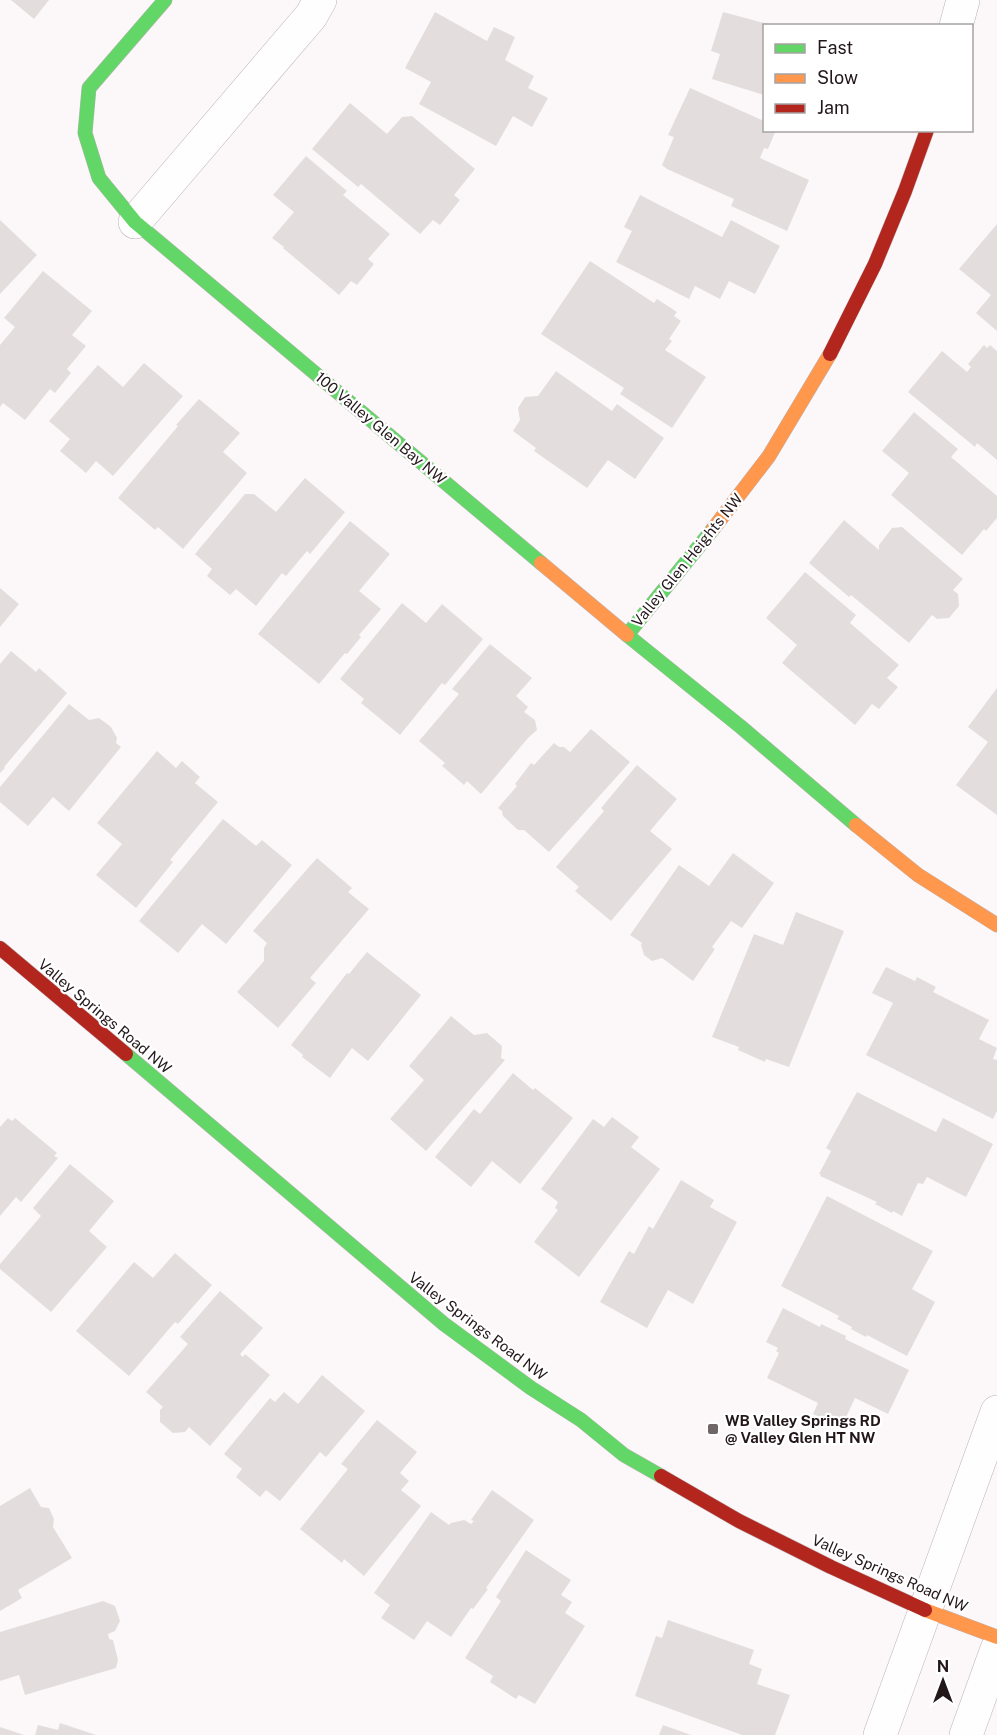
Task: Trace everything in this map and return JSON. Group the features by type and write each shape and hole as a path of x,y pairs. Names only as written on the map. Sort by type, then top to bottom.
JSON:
{"street":[{"name":"100 Valley Glen Bay NW","path":"165,0 89,88 85,133 99,178 135,222 627,635"},
{"path":"135,222 311,16 320,0"},
{"path":"957,24 963,0"},
{"name":"Valley Glen Heights NW","path":"926,132 875,264 833,348 775,446 698,549 627,635 741,727 879,845 918,875 997,925"},
{"name":"Valley Springs Road NW","path":"0,948 444,1324 531,1388 581,1420 624,1455 739,1521 831,1568 925,1610 997,1637"},
{"path":"879,1735 997,1412"},
{"path":"966,1735 997,1649"}],"building":[{"path":"11,0 49,0 34,19"},
{"path":"435,12 487,41 494,27 515,37 505,60 534,76 528,88 548,98 532,127 513,116 496,146 419,104 431,82 405,68"},
{"path":"723,12 768,24 763,24 763,95 712,79 720,54 711,51"},
{"path":"690,88 763,121 763,132 775,132 768,149 764,148 760,158 809,180 787,231 731,206 734,199 662,165 674,137 668,135"},
{"path":"350,103 387,134 402,117 412,116 475,169 454,195 460,200 440,225 433,220 420,234 361,184 358,187 312,149"},
{"path":"306,156 347,191 343,195 390,234 368,259 374,264 357,285 351,281 339,295 272,238 294,212 273,195"},
{"path":"640,195 722,237 731,220 780,246 755,294 729,281 720,299 695,286 689,299 616,262 632,231 624,227"},
{"path":"0,220 37,255 0,294"},
{"path":"997,224 997,331 976,313 991,295 959,269"},
{"path":"590,261 654,303 657,299 677,312 674,316 681,321 669,339 672,341 665,350 706,377 672,428 620,394 624,388 541,334"},
{"path":"43,271 92,311 72,335 86,346 67,369 71,373 55,393 50,389 25,420 3,403 0,407 0,345 15,327 4,318"},
{"path":"984,345 987,348 990,345 997,351 997,460 977,443 975,447 908,392 942,351 967,372 971,367 968,364"},
{"path":"144,363 183,396 113,476 96,461 86,473 60,451 70,439 49,421 98,365 123,387"},
{"path":"556,371 612,411 617,404 664,438 635,479 608,460 587,488 534,451 536,448 513,431 520,420 518,408 525,397 538,396"},
{"path":"199,399 240,433 223,452 247,473 183,549 158,527 155,530 118,498"},
{"path":"914,412 958,449 951,457 997,496 997,518 986,531 984,529 962,555 891,495 909,473 882,451"},
{"path":"305,478 345,512 310,554 307,551 286,576 282,573 256,606 236,589 230,595 207,576 212,569 195,554 245,494 254,494 276,512"},
{"path":"844,520 879,550 879,545 892,528 902,527 963,579 953,590 958,594 959,606 949,618 937,619 932,615 909,643 809,563"},
{"path":"350,521 390,554 359,591 381,609 359,635 361,637 347,654 345,653 319,684 258,634"},
{"path":"805,572 856,615 850,623 899,665 887,678 898,687 879,709 872,704 855,725 782,663 797,645 766,618"},
{"path":"0,588 19,604 0,627"},
{"path":"402,603 426,623 442,604 483,639 445,685 442,683 400,735 361,703 364,699 340,679"},
{"path":"490,644 532,678 516,696 528,707 524,712 535,720 537,730 481,794 467,781 464,785 442,766 445,763 419,741 459,694 452,689"},
{"path":"11,651 36,672 39,668 67,693 0,773 0,664"},
{"path":"997,688 997,815 956,785 988,742 968,727"},
{"path":"69,704 89,720 99,718 111,727 117,738 116,743 121,747 69,811 53,797 28,826 0,802 0,787"},
{"path":"591,729 630,762 549,852 524,830 518,830 498,808 517,786 515,784 531,763 534,765 554,743 570,752"},
{"path":"157,751 176,768 182,761 200,777 195,783 218,802 170,860 173,862 136,908 96,875 122,844 97,823"},
{"path":"637,765 677,799 650,831 672,849 611,921 575,891 579,887 556,867 604,811 601,808"},
{"path":"223,819 256,846 262,840 292,865 226,944 202,924 178,953 139,921"},
{"path":"733,853 774,883 742,928 731,921 712,947 715,949 693,981 662,958 652,961 644,955 642,943 630,935 679,865 709,886"},
{"path":"317,858 352,888 348,892 369,909 310,978 316,983 278,1028 237,992 264,961 264,948 267,943 253,931"},
{"path":"796,912 844,931 789,1067 766,1059 765,1062 738,1050 739,1047 712,1037 754,934 783,945"},
{"path":"367,952 421,995 368,1061 352,1048 330,1078 302,1057 303,1055 291,1045 347,973 349,974"},
{"path":"886,967 915,981 917,977 936,987 933,992 989,1020 979,1039 997,1048 993,1059 997,1060 997,1111 993,1119 866,1055 893,1003 872,993"},
{"path":"451,1016 474,1035 487,1033 502,1046 501,1058 505,1060 426,1151 390,1119 424,1080 409,1066"},
{"path":"513,1073 573,1118 520,1184 492,1161 471,1187 435,1157 474,1109 480,1114"},
{"path":"857,1092 936,1132 943,1118 993,1144 966,1197 927,1177 923,1184 918,1183 902,1216 820,1176 831,1151 826,1148"},
{"path":"612,1117 639,1137 631,1147 660,1169 579,1277 534,1242 558,1210 555,1208 558,1202 541,1189 593,1119 604,1127"},
{"path":"8,1118 12,1121 15,1118 57,1153 54,1156 58,1158 21,1202 16,1197 0,1216 0,1127"},
{"path":"70,1164 114,1201 89,1231 107,1247 51,1312 0,1269 0,1264 41,1216 33,1208"},
{"path":"681,1180 714,1200 710,1207 737,1222 693,1304 668,1290 647,1328 600,1302 629,1251 634,1254 649,1226 653,1229"},
{"path":"827,1196 933,1251 912,1289 935,1302 907,1356 851,1329 852,1327 837,1319 839,1316 781,1286"},
{"path":"175,1253 212,1285 178,1324 175,1322 129,1376 76,1331 134,1262 153,1278"},
{"path":"220,1291 263,1328 240,1354 243,1357 245,1354 270,1375 210,1446 189,1427 185,1432 173,1433 160,1422 160,1410 163,1407 146,1392 188,1344 180,1337"},
{"path":"783,1308 820,1327 821,1324 846,1336 845,1339 909,1370 888,1414 855,1398 841,1428 813,1414 818,1403 767,1378 779,1353 776,1351 778,1348 766,1342"},
{"path":"322,1375 365,1411 326,1457 320,1452 280,1501 266,1490 260,1497 236,1477 242,1469 224,1454 270,1398 275,1402 284,1392 298,1404"},
{"path":"377,1420 417,1452 400,1473 409,1481 401,1490 421,1506 364,1576 344,1559 342,1563 300,1529 348,1469 341,1464"},
{"path":"30,1488 41,1507 49,1508 54,1519 53,1527 72,1558 18,1590 22,1598 0,1611 0,1506"},
{"path":"492,1490 534,1520 486,1588 488,1589 473,1609 471,1608 451,1637 427,1621 414,1640 381,1618 390,1605 374,1593 431,1512 449,1525 464,1520 471,1524 474,1521 471,1520"},
{"path":"526,1550 571,1580 561,1595 572,1602 565,1613 585,1626 535,1704 519,1695 516,1699 490,1682 493,1676 465,1658 501,1601 496,1597"},
{"path":"103,1601 115,1606 120,1621 115,1631 108,1634 109,1639 113,1640 118,1660 116,1668 25,1695 19,1675 0,1681 0,1632"},
{"path":"668,1620 754,1650 749,1664 762,1669 757,1684 790,1695 775,1735 742,1735 635,1696 656,1636 662,1638"},
{"path":"60,1723 96,1735 35,1735 38,1725 58,1730"},
{"path":"663,1725 691,1735 659,1735"},
{"path":"0,1727 24,1735 0,1735"}],"traffic: fast":[{"path":"165,0 89,88 85,133 99,178 135,222 541,563"},
{"path":"713,529 627,635 741,727 856,825"},
{"path":"126,1054 444,1324 531,1388 581,1420 624,1455 661,1476"}],"traffic: slow":[{"path":"713,529 769,456 830,354"},
{"path":"541,563 627,635"},
{"path":"856,825 918,875 997,925"},
{"path":"925,1610 997,1637"}],"traffic: jam":[{"path":"830,354 875,264 926,132"},
{"path":"0,948 126,1054"},
{"path":"661,1476 739,1521 925,1610"}],"place":[{"name":"WB Valley Springs RD @ Valley Glen HT NW","path":"713,1429"}]}
